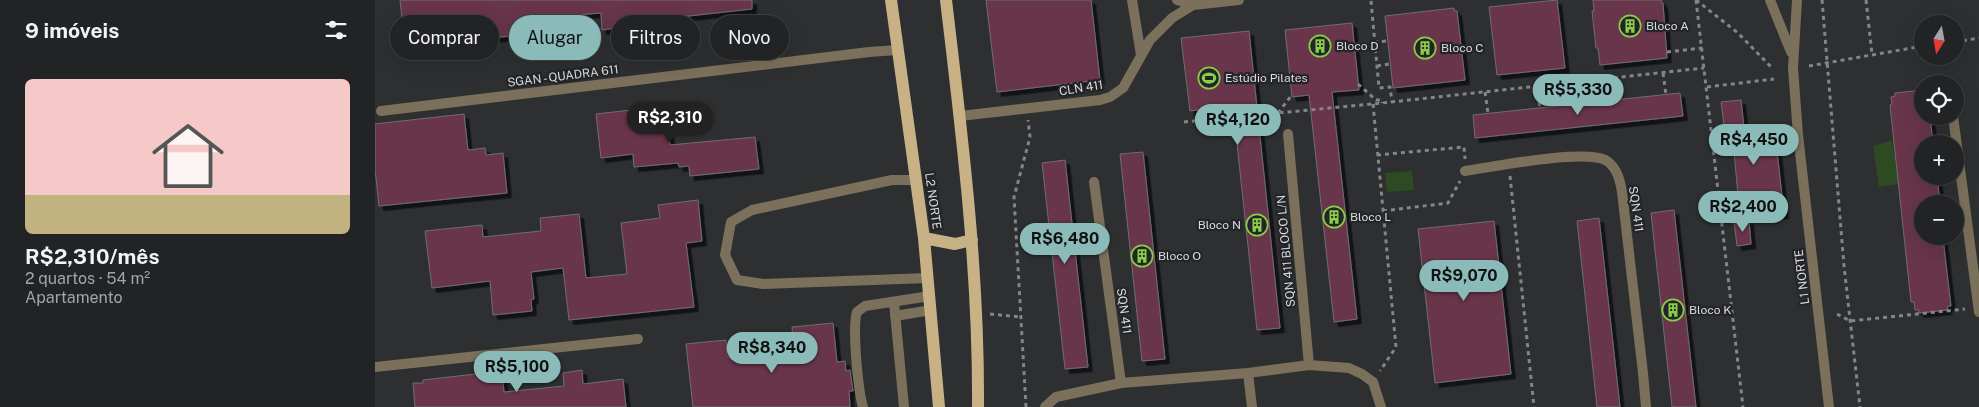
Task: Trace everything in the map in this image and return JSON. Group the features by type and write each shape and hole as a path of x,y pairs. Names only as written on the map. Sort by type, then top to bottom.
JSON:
{"main road":[{"name":"L2 NORTE","path":"891,0 924,238 939,407"},
{"path":"946,0 972,240 977,312 978,407"},
{"path":"924,238 955,244 972,240"}],"street":[{"path":"1132,0 1141,55"},
{"path":"1177,0 1193,6 1239,0"},
{"name":"L1 NORTE","path":"1770,0 1792,55"},
{"name":"L1 NORTE","path":"1797,0 1792,55 1798,135 1829,407"},
{"name":"CLN 411","path":"960,116 1100,100 1110,97 1123,88 1141,55 1161,28 1172,18 1193,6"},
{"name":"SGAN - QUADRA 611","path":"381,111 859,53 898,50"},
{"path":"1954,125 1979,312"},
{"name":"SQN 411 BLOCO L/N","path":"1288,134 1309,365"},
{"name":"SQN 411","path":"1465,171 1577,155 1596,156 1607,161 1614,168 1619,178 1622,192 1643,373 1645,407"},
{"path":"916,180 892,180 752,210 731,222 725,255 737,280 763,284 928,278"},
{"name":"SQN 411","path":"1094,182 1121,383"},
{"path":"863,407 859,390 854,324 859,310 865,306 930,296"},
{"path":"894,302 904,407"},
{"path":"895,316 931,310"},
{"path":"375,367 638,339"},
{"path":"1045,407 1056,397 1121,383 1248,373 1309,365 1349,368 1362,374 1373,382 1381,407"},
{"path":"1248,373 1252,407"}],"path":[{"path":"1696,0 1743,407"},
{"path":"1696,0 1738,33 1773,69"},
{"path":"1822,0 1843,266 1860,407"},
{"path":"1866,0 1872,54"},
{"path":"1371,1 1379,88 1391,87 1392,102"},
{"path":"1964,40 1979,38"},
{"path":"1374,42 1387,41"},
{"path":"1809,66 1914,47"},
{"path":"1667,52 1702,48"},
{"path":"1377,66 1389,64"},
{"path":"1184,122 1373,104 1705,68"},
{"path":"1663,73 1666,95"},
{"path":"1612,78 1614,100"},
{"path":"1707,88 1774,79"},
{"path":"1358,84 1376,100 1382,100 1382,103"},
{"path":"1537,86 1540,108"},
{"path":"1485,92 1488,113"},
{"path":"1278,113 1291,96"},
{"path":"1373,104 1396,347 1373,382"},
{"path":"1026,407 1014,197 1030,137 1027,108"},
{"path":"1223,108 1224,118"},
{"path":"1377,155 1464,147 1465,171 1448,203 1383,211"},
{"path":"1509,165 1534,407"},
{"path":"1837,314 1850,321 1979,308"},
{"path":"977,312 1021,317"}],"green space":[{"path":"1892,140 1899,184 1879,187 1873,146"},
{"path":"1412,171 1414,190 1387,192 1385,173"}],"building":[{"path":"400,0 752,0 752,9 698,15 611,15 611,29 602,30 601,13 509,15 509,36 499,37 499,15 402,15"},
{"path":"986,0 1091,0 1100,80 997,92"},
{"path":"1557,0 1565,68 1497,75 1489,7"},
{"name":"Bloco A","path":"1593,0 1661,0 1663,3 1667,58 1600,65 1592,11 1594,11"},
{"name":"Bloco C","path":"1454,8 1454,11 1457,11 1465,80 1393,88 1385,16"},
{"path":"1352,23 1359,90 1332,92 1357,319 1334,322 1309,95 1292,97 1285,30"},
{"path":"1249,31 1280,328 1257,330 1233,106 1190,111 1181,38"},
{"path":"1914,91 1914,125 1931,125 1932,135 1914,135 1914,185 1938,185 1939,195 1914,195 1914,245 1944,245 1951,306 1948,306 1947,310 1919,313 1919,310 1915,310 1914,302 1911,302 1890,105 1892,104 1891,97 1895,96 1895,93"},
{"path":"1680,93 1683,116 1475,138 1473,115"},
{"path":"1741,100 1745,137 1775,133 1784,214 1740,218 1733,140 1726,141 1721,102"},
{"path":"666,106 670,145 755,137 759,169 690,176 689,166 679,167 678,163 634,167 633,154 601,158 596,114"},
{"path":"464,114 468,150 485,148 486,155 503,153 507,193 379,206 375,169 375,124"},
{"name":"Bloco O","path":"1143,152 1165,359 1142,361 1120,154"},
{"path":"1065,160 1088,367 1065,369 1042,163"},
{"path":"698,200 702,241 686,243 694,307 569,320 563,268 531,272 534,299 531,300 532,311 493,315 490,281 432,288 425,231 482,225 483,237 541,231 540,218 579,214 586,278 627,274 621,223 660,218 658,205"},
{"name":"Bloco K","path":"1674,210 1696,407 1672,407 1651,213"},
{"path":"1599,218 1620,407 1597,407 1577,221"},
{"path":"1749,220 1751,244 1737,246 1734,222"},
{"path":"1494,221 1511,374 1435,383 1418,229"},
{"path":"833,323 837,362 845,361 846,371 850,370 853,391 849,391 850,407 693,407 686,344 726,340 727,357 794,349 792,327"},
{"path":"582,370 583,384 623,379 626,407 415,407 413,383 423,383 423,380 502,371 504,392 564,386 563,373"}],"place":[{"name":"Bloco A","path":"1630,26"},
{"name":"Bloco D","path":"1320,46"},
{"name":"Bloco C","path":"1425,48"},
{"name":"Estúdio Pilates","path":"1209,78"},
{"name":"Bloco L","path":"1334,217"},
{"name":"Bloco N","path":"1257,225"},
{"name":"Bloco O","path":"1142,256"},
{"name":"Bloco K","path":"1673,310"}]}
